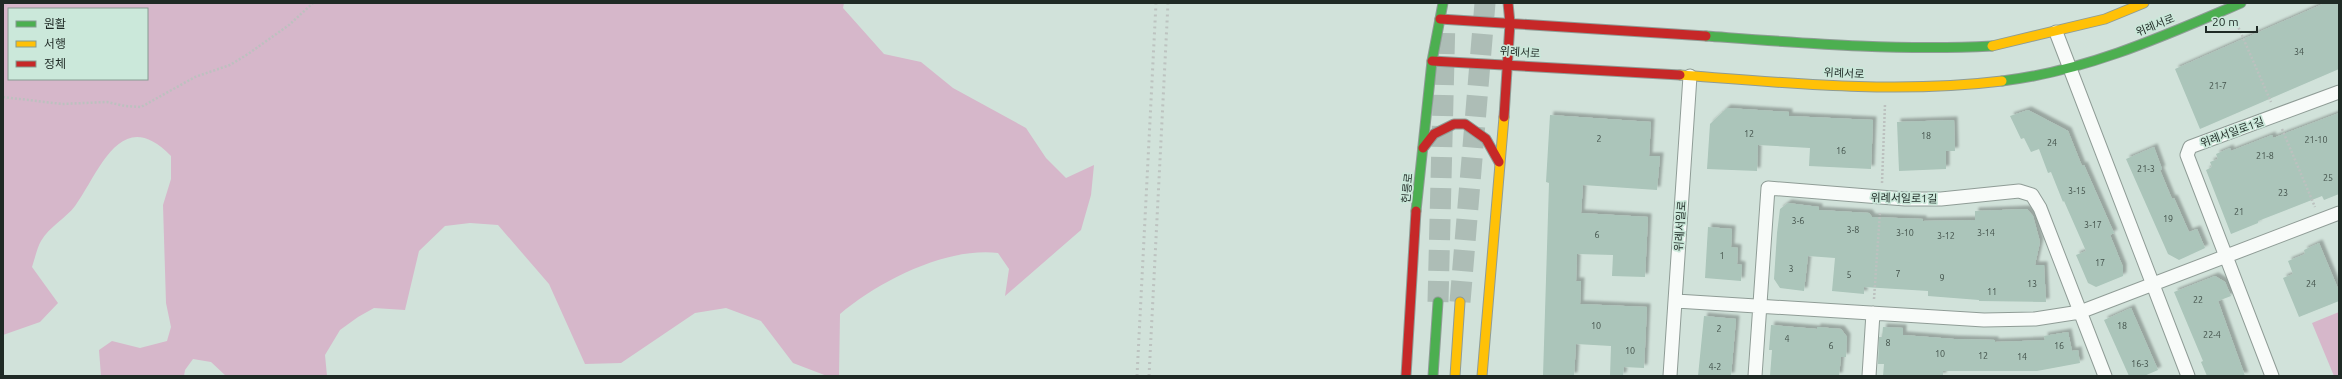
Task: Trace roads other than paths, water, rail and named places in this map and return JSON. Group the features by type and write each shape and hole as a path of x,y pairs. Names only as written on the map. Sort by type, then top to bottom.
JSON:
{"main road":[{"name":"헌릉로","path":"1406,376 1414,228 1432,61 1443,3"},
{"path":"1482,376 1508,62 1510,23 1508,3"},
{"path":"1440,19 1852,46 1941,49 1997,46 2105,19 2144,3"},
{"name":"위례서로","path":"1432,61 1508,62 1690,76 1886,87 1954,86 2010,80 2068,68 2119,53 2241,3"},
{"path":"1423,148 1434,134 1454,124 1465,124 1486,139 1500,162"},
{"path":"1433,376 1438,302"},
{"path":"1455,376 1460,302"}],"street":[{"path":"2056,32 2068,68 2188,376"},
{"name":"위례서일로","path":"1670,376 1690,76"},
{"name":"위례서일로1길","path":"2272,376 2187,155 2190,147 2339,92"},
{"name":"위례서일로1길","path":"1755,376 1768,188 1881,198 1941,199 2019,192 2032,195 2040,208 2105,376"},
{"path":"1676,301 2013,320 2080,312 2339,213"},
{"path":"1869,376 1873,313"}],"tunnel":[{"path":"1460,302 1485,3"},
{"path":"1438,302 1445,18"}],"railway":[{"path":"1137,376 1156,3"},
{"path":"1149,376 1168,3"}]}
